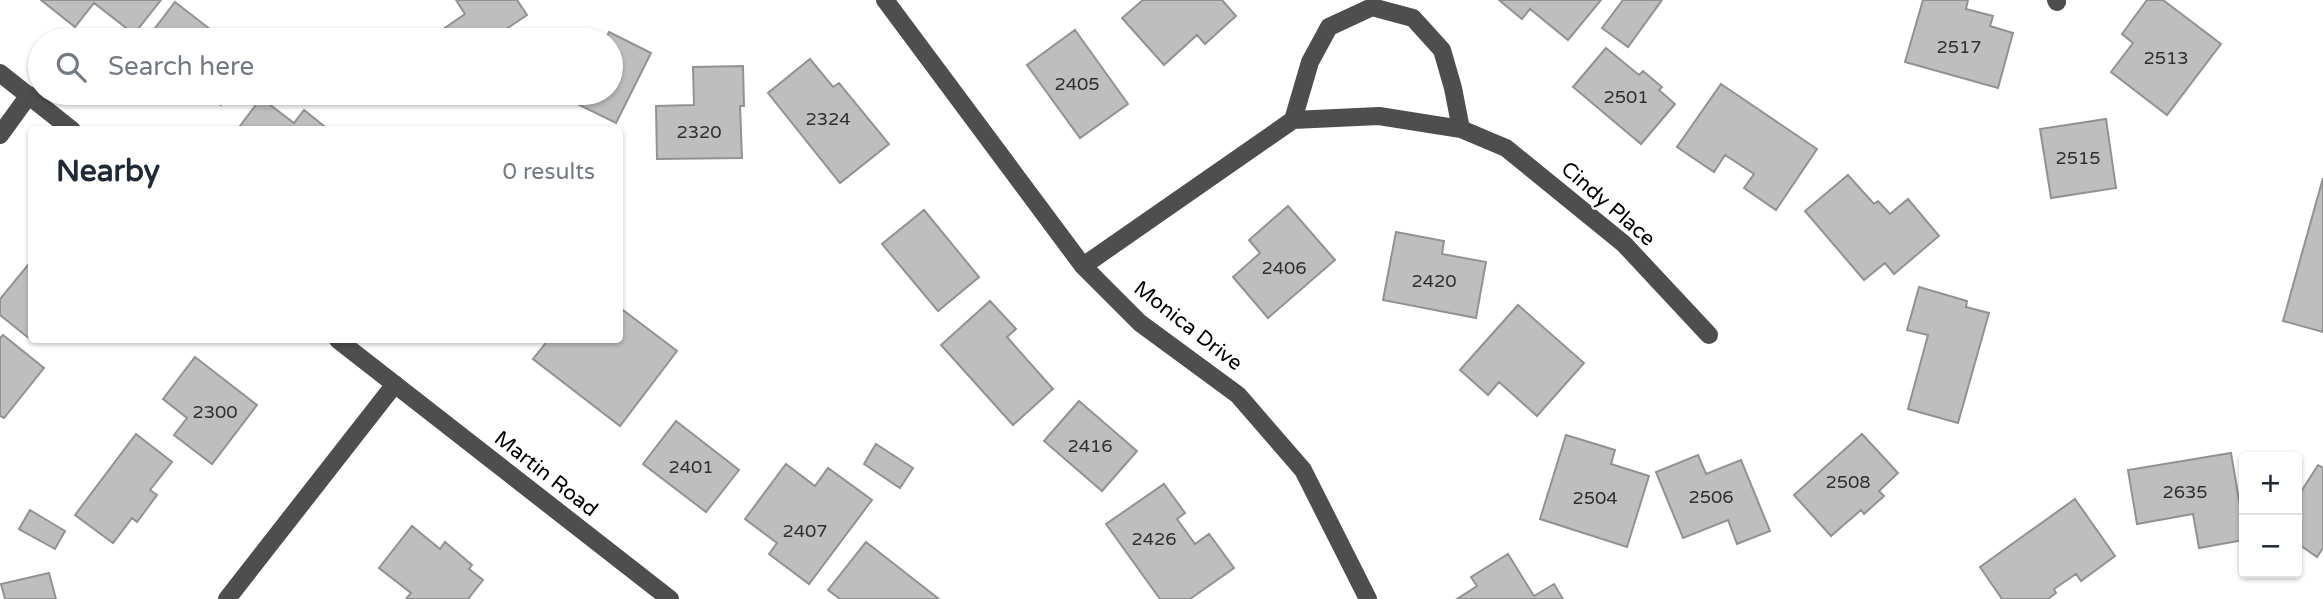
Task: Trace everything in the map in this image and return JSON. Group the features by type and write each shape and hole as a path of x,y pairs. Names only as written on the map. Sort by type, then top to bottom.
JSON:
{"street":[{"name":"Monica Drive","path":"885,0 1083,266 1140,323 1238,395 1295,460 1303,470 1368,599"},
{"path":"1083,266 1293,120 1310,62 1329,27 1372,7 1413,18 1442,50 1461,129"},
{"path":"0,73 28,94"},
{"path":"0,135 28,96"},
{"path":"41,105 67,126"},
{"name":"Cindy Place","path":"1293,120 1379,116 1461,129 1506,148 1624,244 1709,335"},
{"name":"Martin Road","path":"342,343 670,599"},
{"path":"227,599 395,384"}],"building":[{"path":"41,0 161,0 139,28 126,28 94,3 75,27"},
{"path":"456,0 517,0 527,15 508,28 445,28 465,14"},
{"path":"1143,0 1222,0 1236,16 1205,44 1197,35 1164,65 1122,18"},
{"path":"1499,0 1601,0 1568,40 1530,9 1522,19"},
{"path":"1623,0 1662,0 1628,47 1602,28"},
{"path":"1923,0 1968,0 1966,9 1993,16 1990,26 2013,33 1998,88 1905,62"},
{"path":"2147,0 2163,0 2221,44 2167,115 2111,72 2133,43 2122,34"},
{"path":"175,2 209,28 155,28"},
{"path":"1075,30 1128,104 1080,138 1027,65"},
{"path":"623,39 651,53 616,123 579,105 623,105"},
{"path":"1606,48 1639,75 1643,71 1662,87 1659,90 1675,104 1641,144 1573,87"},
{"path":"810,59 833,87 839,83 889,144 840,183 768,93"},
{"path":"743,66 744,106 740,106 742,158 657,159 656,106 694,105 693,67"},
{"path":"1721,84 1817,149 1776,210 1744,188 1754,174 1725,155 1714,172 1677,147"},
{"path":"256,105 270,105 294,123 304,110 324,126 240,126"},
{"path":"2106,119 2116,188 2051,198 2040,129"},
{"path":"1848,175 1874,204 1878,201 1890,214 1908,199 1939,236 1894,274 1885,263 1864,280 1805,211"},
{"path":"2323,178 2323,332 2283,321"},
{"path":"1288,206 1335,260 1268,318 1233,277 1260,253 1249,240"},
{"path":"924,210 979,277 938,311 882,244"},
{"path":"1396,232 1444,241 1442,254 1486,262 1476,318 1383,300"},
{"path":"28,265 28,338 0,315 0,299"},
{"path":"1919,287 1967,301 1966,307 1989,313 1958,423 1908,409 1928,335 1907,330"},
{"path":"990,301 1016,329 1007,337 1053,389 1013,425 941,345"},
{"path":"1518,305 1584,363 1537,416 1499,382 1488,395 1460,370"},
{"path":"623,310 677,351 620,426 533,359 546,343 623,343"},
{"path":"3,335 44,368 4,418 0,416 0,338"},
{"path":"195,357 257,405 212,464 174,435 187,418 163,399"},
{"path":"1079,401 1137,451 1102,491 1044,441"},
{"path":"676,421 739,470 706,512 643,464"},
{"path":"136,434 172,462 150,490 157,495 137,522 132,518 113,543 75,515"},
{"path":"1862,434 1898,473 1879,491 1884,496 1864,514 1861,510 1831,536 1794,495"},
{"path":"1566,435 1615,450 1611,464 1649,476 1627,547 1540,519"},
{"path":"876,444 913,468 900,488 864,464"},
{"path":"2231,453 2239,500 2239,541 2199,548 2193,514 2137,524 2128,470"},
{"path":"1698,455 1706,474 1741,460 1770,531 1737,544 1728,520 1683,538 1656,472"},
{"path":"786,464 815,486 828,468 872,500 809,584 769,554 777,543 745,519"},
{"path":"2318,465 2323,468 2323,548 2317,557 2302,546 2302,490"},
{"path":"1164,484 1185,513 1177,519 1195,544 1209,534 1234,568 1190,599 1160,599 1106,524"},
{"path":"2075,499 2115,556 2081,581 2076,574 2054,589 2056,593 2048,599 2002,599 1980,567"},
{"path":"30,510 65,531 55,549 19,529"},
{"path":"412,526 440,549 445,542 472,565 469,569 483,580 468,599 406,599 411,593 379,568"},
{"path":"866,542 939,599 840,599 828,590"},
{"path":"1508,554 1534,596 1554,584 1563,599 1457,599 1477,586 1471,577"},
{"path":"49,573 56,599 5,599 1,584"}]}
